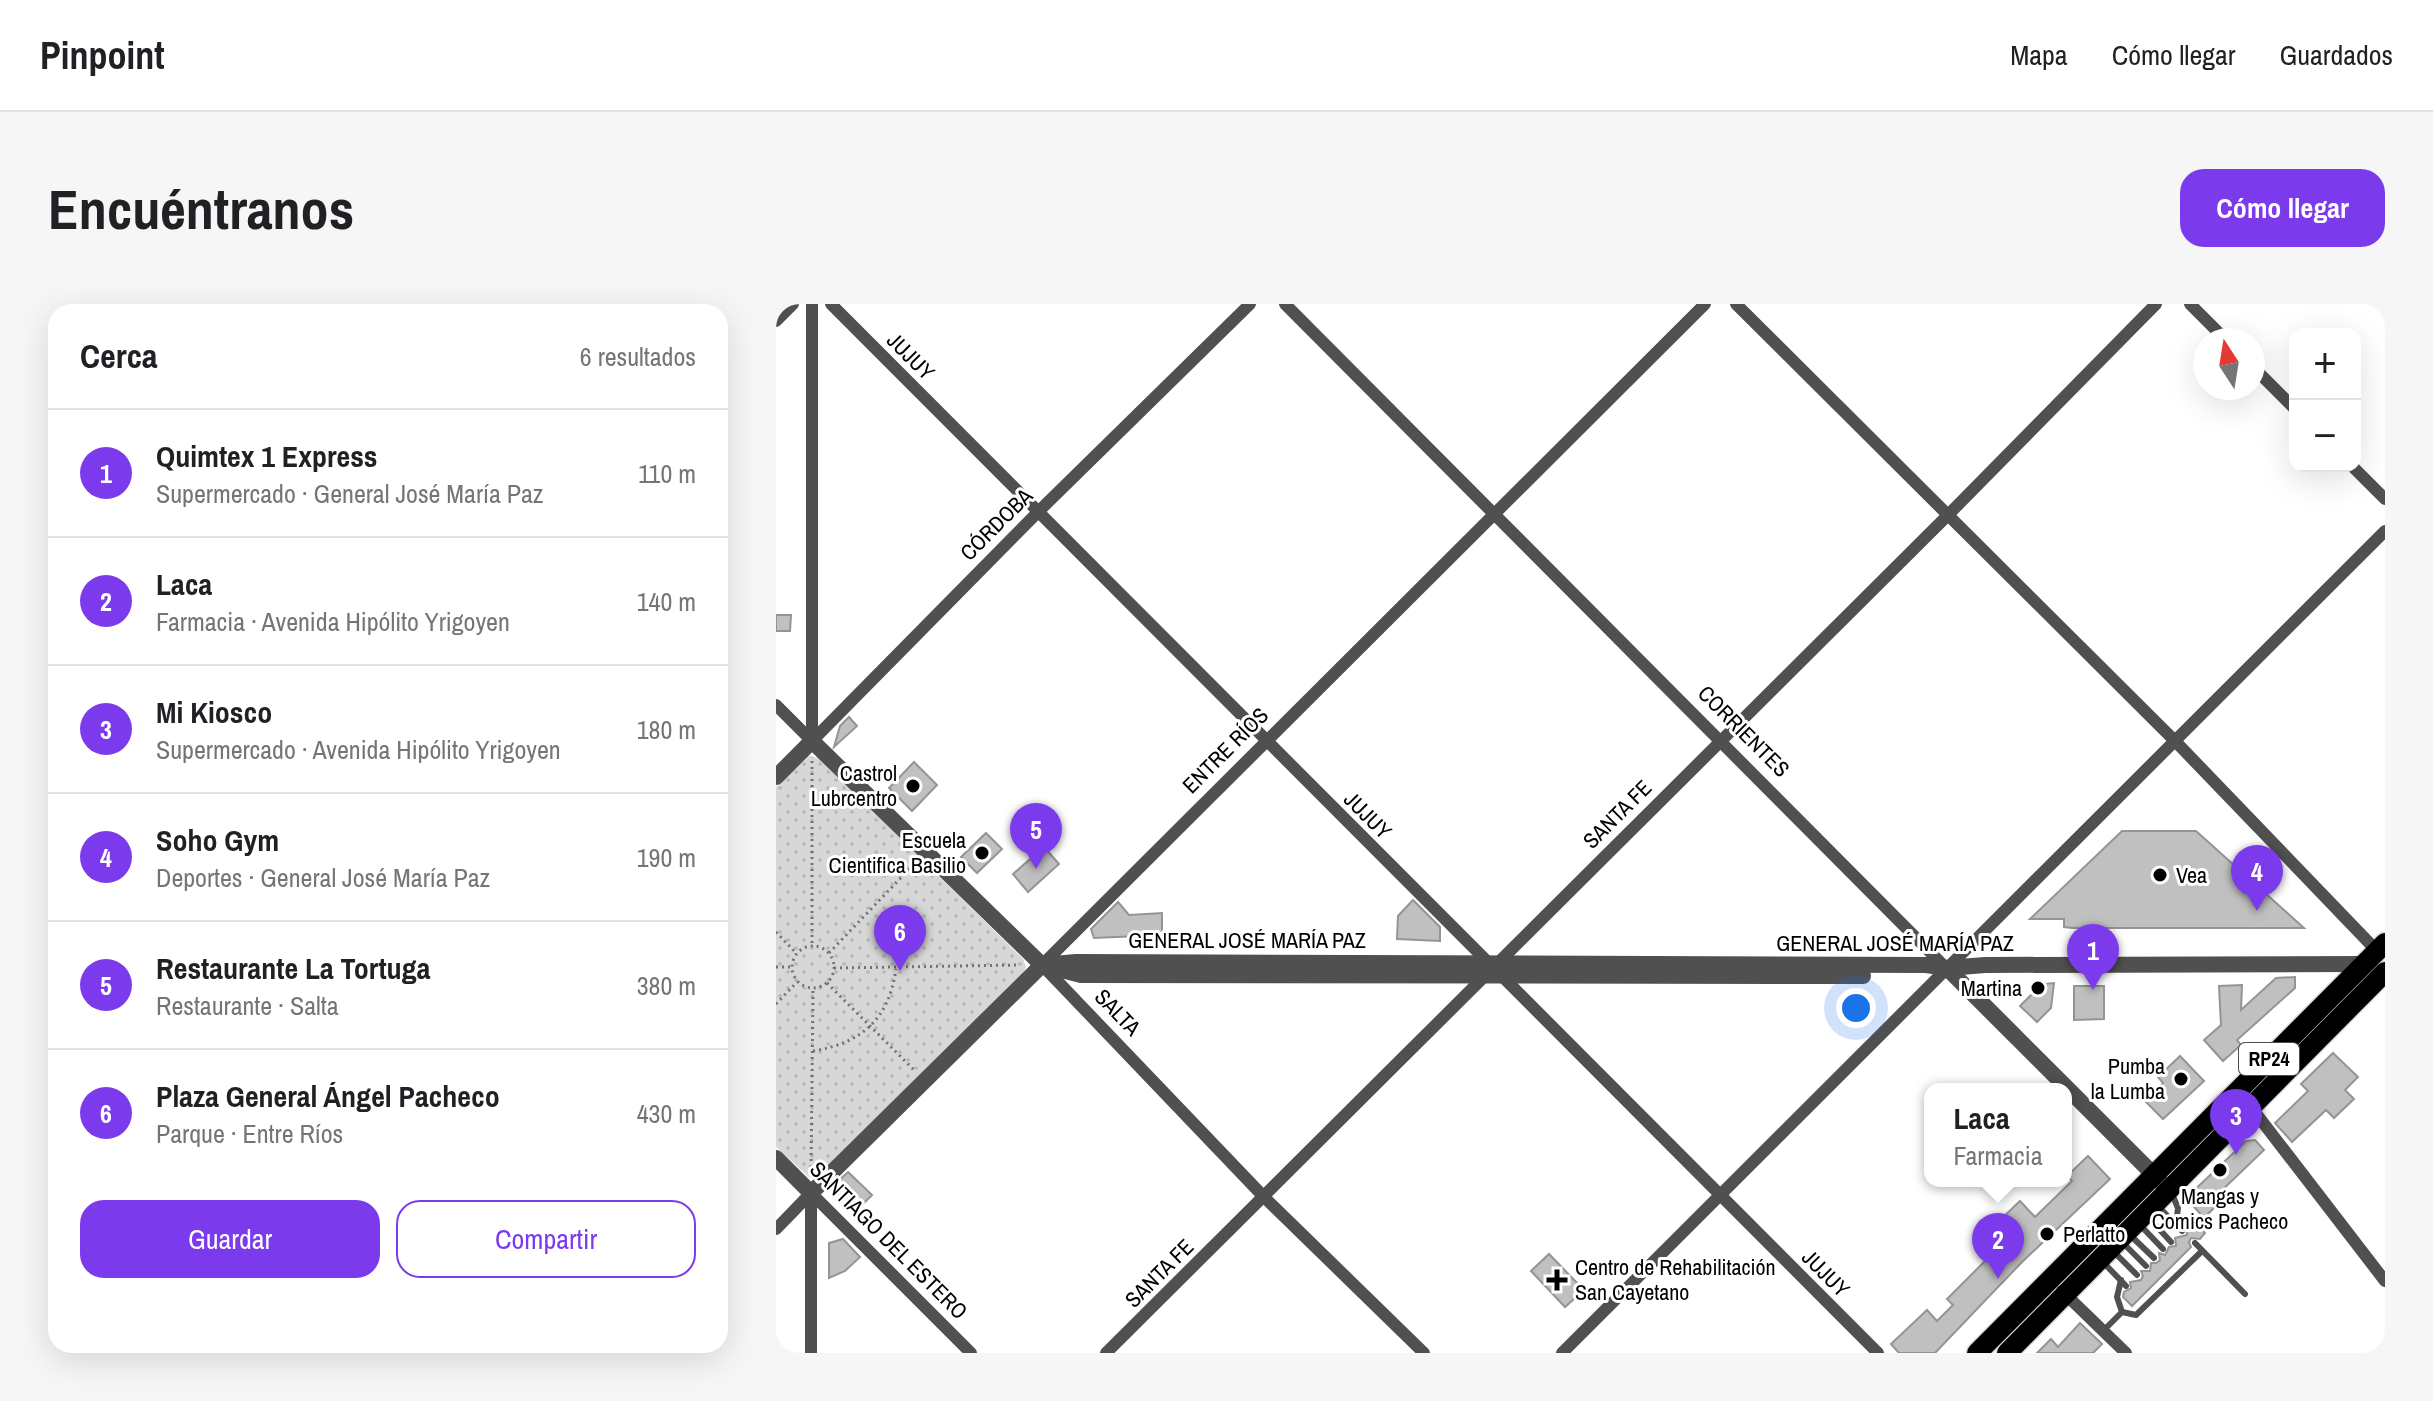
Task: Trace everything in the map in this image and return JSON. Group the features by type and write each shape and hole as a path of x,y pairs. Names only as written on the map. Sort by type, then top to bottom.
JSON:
{"main road":[{"name":"RP24","path":"1977,1353 2375,953"},
{"name":"RP24","path":"2007,1353 2385,972"}],"street":[{"path":"776,321 793,304"},
{"path":"812,304 812,741"},
{"name":"JUJUY","path":"831,304 1878,1353"},
{"name":"CÓRDOBA","path":"776,777 1038,512 1250,304"},
{"name":"CORRIENTES","path":"1285,304 1721,739 1946,974 2059,1083"},
{"name":"ENTRE RÍOS","path":"776,1229 1705,304"},
{"path":"1736,304 2176,742 2375,953"},
{"name":"SANTA FE","path":"1106,1353 2156,304"},
{"path":"2190,304 2214,328"},
{"path":"2265,379 2289,403"},
{"path":"2358,472 2385,499"},
{"path":"1562,1353 1946,974 2385,531"},
{"name":"SALTA","path":"776,705 1042,965 1264,1197 1424,1353"},
{"name":"GENERAL JOSÉ MARÍA PAZ","path":"1042,965 1076,962 1492,969 1910,965 1946,974 1985,965 2375,953"},
{"name":"CORRIENTES","path":"2072,1096 2154,1175 2133,1226"},
{"path":"2251,1107 2385,1281"},
{"name":"SANTIAGO DEL ESTERO","path":"776,1158 971,1353"},
{"path":"811,1193 811,1353"},
{"path":"2050,1280 2126,1353"},
{"path":"2380,1353 2385,1348"}],"lane":[{"path":"2133,1226 2178,1202 2176,1224 2182,1231"},
{"path":"2133,1226 2176,1224"},
{"path":"2133,1226 2171,1242"},
{"path":"2133,1226 2163,1249"},
{"path":"2133,1226 2154,1258"},
{"path":"2133,1226 2146,1266"},
{"path":"2133,1226 2137,1275"},
{"path":"2122,1312 2117,1297 2123,1283 2133,1226"},
{"path":"2195,1243 2245,1294"},
{"path":"2122,1312 2136,1315 2202,1251"},
{"path":"2184,1255 2191,1262"},
{"path":"2176,1262 2183,1269"},
{"path":"2167,1271 2174,1278"},
{"path":"2159,1279 2166,1286"},
{"path":"2150,1288 2157,1295"},
{"path":"2139,1299 2146,1305"},
{"path":"2103,1331 2122,1312"}],"path":[{"path":"812,741 812,945"},
{"path":"829,953 926,852"},
{"path":"776,932 796,953"},
{"path":"812,945 829,953 834,968 827,983 813,989 797,982 791,967 796,953 812,945"},
{"path":"834,968 1042,965"},
{"path":"776,967 791,967"},
{"path":"813,1051 846,1043 870,1026 888,1004 896,967"},
{"path":"776,1004 797,982"},
{"path":"827,983 925,1081"},
{"path":"811,1193 813,989"}],"shaded area":[{"path":"809,756 819,758 1023,959 1026,967 1023,974 817,1176 810,1178 776,1147 776,787"}],"building":[{"path":"776,615 791,615 790,631 776,631"},
{"path":"849,717 857,726 834,747 840,726"},
{"name":"Castrol Lubrcentro","path":"914,762 937,785 912,811 889,788"},
{"name":"Vea","path":"2122,831 2196,831 2304,928 2073,928 2064,927 2064,919 2030,919"},
{"name":"Escuela Cientifica Basilio","path":"986,833 1002,849 977,873 961,857"},
{"path":"1044,847 1059,864 1028,892 1013,874"},
{"path":"1413,900 1440,927 1440,941 1397,939 1398,916"},
{"path":"1118,902 1129,915 1162,913 1162,935 1094,938 1091,929"},
{"path":"2295,977 2295,988 2237,1040 2241,1045 2223,1061 2204,1040 2221,1025 2219,986 2242,985 2241,1010 2276,978"},
{"path":"2054,983 2051,1008 2037,1022 2020,1006 2032,994 2033,985"},
{"path":"2074,986 2104,986 2104,1019 2074,1020"},
{"path":"2333,1053 2358,1077 2345,1090 2354,1099 2334,1118 2326,1110 2292,1142 2275,1123 2308,1091 2301,1084"},
{"name":"Pumba la Lumba","path":"2180,1056 2204,1081 2163,1119 2145,1101 2163,1083 2158,1077"},
{"path":"2255,1140 2264,1150 2216,1196 2221,1201 2204,1218 2186,1198 2246,1141"},
{"path":"2088,1156 2110,1179 2021,1263 1935,1353 1899,1353 1891,1344 1927,1310 1937,1321 1953,1305 1947,1299 2014,1232 2001,1219 2020,1201 2035,1217 2066,1187 2072,1187 2072,1171"},
{"path":"848,1172 872,1195 855,1212 837,1193 837,1182"},
{"path":"2193,1220 2205,1233 2200,1239 2191,1238 2191,1247 2132,1306 2123,1297 2124,1292 2131,1288 2130,1282 2141,1280 2141,1271 2150,1271 2151,1263 2160,1260 2159,1253 2165,1255 2169,1247 2176,1246 2175,1238 2187,1235 2186,1227"},
{"path":"843,1239 860,1257 845,1271 829,1278 829,1243"},
{"name":"Centro de Rehabilitación San Cayetano","path":"1549,1254 1584,1290 1565,1307 1531,1271"},
{"path":"2080,1323 2102,1344 2093,1353 2037,1353 2051,1339 2058,1347"}],"place":[{"name":"Castrol Lubrcentro","path":"913,786"},
{"name":"Escuela Cientifica Basilio","path":"982,853"},
{"name":"Restaurante La Tortuga","path":"1036,869"},
{"name":"Vea","path":"2160,875"},
{"name":"Soho Gym","path":"2257,911"},
{"name":"Plaza General Ángel Pacheco","path":"900,971"},
{"name":"Martina","path":"2038,988"},
{"name":"Quimtex 1 Express","path":"2093,990"},
{"name":"Pumba la Lumba","path":"2181,1079"},
{"name":"Mi Kiosco","path":"2236,1155"},
{"name":"Mangas y Comics Pacheco","path":"2220,1170"},
{"name":"Perlatto","path":"2047,1234"},
{"name":"Laca","path":"1998,1279"},
{"name":"Centro de Rehabilitación San Cayetano","path":"1557,1280"}]}
